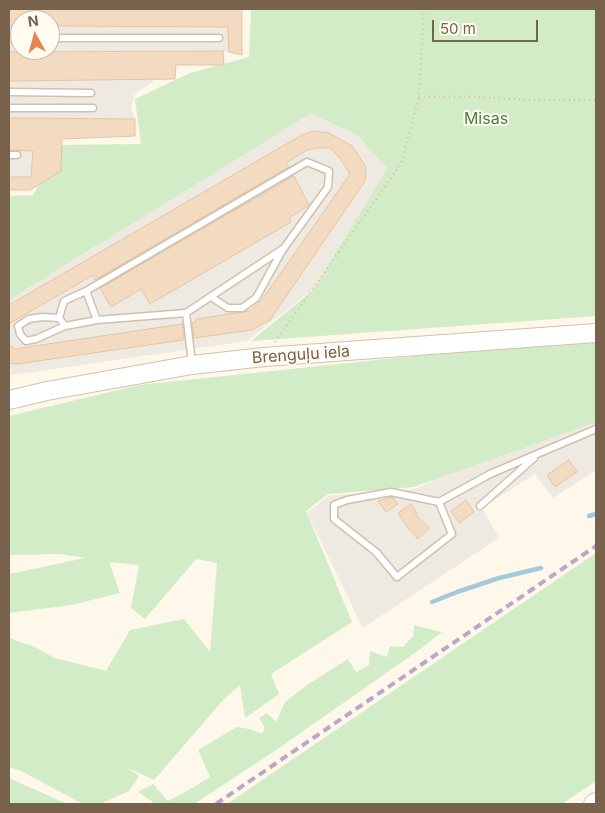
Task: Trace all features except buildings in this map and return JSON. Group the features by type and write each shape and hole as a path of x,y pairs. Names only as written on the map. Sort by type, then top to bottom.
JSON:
{"street":[{"name":"Brenguļu iela","path":"9,400 46,391 192,365 264,357 596,333"}],"lane":[{"path":"60,38 220,38"},
{"path":"9,92 91,93"},
{"path":"9,108 93,108"},
{"path":"9,155 17,155"},
{"path":"59,318 64,301 86,291 307,162 330,171 328,187 284,248 256,298 242,308 228,308 211,297"},
{"path":"65,326 59,318 42,317 29,319 18,326 20,334 26,341 36,339 65,326 97,320 186,313 284,248"},
{"path":"86,291 97,320"},
{"path":"186,313 192,365"},
{"path":"438,502 452,534 397,577 376,552 334,519 334,505 347,500 391,492 438,502 490,474 596,429"},
{"path":"480,506 539,454"}],"path":[{"path":"264,357 401,164 419,97 424,9"},
{"path":"419,97 596,100"}],"shaded area":[{"path":"9,9 242,9 242,55 223,51 224,65 176,65 175,79 155,80 135,94 131,109 135,119 135,136 62,139 61,171 30,190 9,190"},
{"path":"311,111 358,136 387,170 312,290 247,341 12,375 9,373 9,299"},
{"path":"596,414 596,470 553,498 535,474 482,508 499,538 363,628 307,513 328,496 414,489"}],"green space":[{"name":"Misas","path":"251,9 596,9 596,316 251,341 312,291 387,169 357,135 311,113 9,300 9,196 33,195 59,145 141,144 135,99 190,73 249,57"},
{"path":"596,337 596,422 414,487 328,494 306,511 352,622 271,674 279,694 245,718 240,685 224,699 154,780 128,768 139,776 129,791 100,804 83,804 21,771 9,767 9,638 35,647 55,658 106,671 130,630 184,619 210,652 217,563 196,559 145,619 131,608 139,565 109,562 120,593 71,605 9,613 9,574 85,558 60,554 9,555 9,416 139,385"},
{"path":"596,553 596,781 562,804 227,804"},
{"path":"414,625 442,632 279,748 194,804 151,804 153,802 138,792 153,784 168,801 194,787 210,777 198,750 237,727 250,729 262,734 265,728 259,718 267,713 276,722 285,702 307,685 348,659 356,672 369,665 370,651 387,657 390,646 403,647 413,636"},
{"path":"9,778 67,804 9,804"}],"waterway":[{"path":"589,516 596,514"},
{"path":"432,602 499,578 541,568"}],"railway":[{"path":"216,804 596,546"}]}
